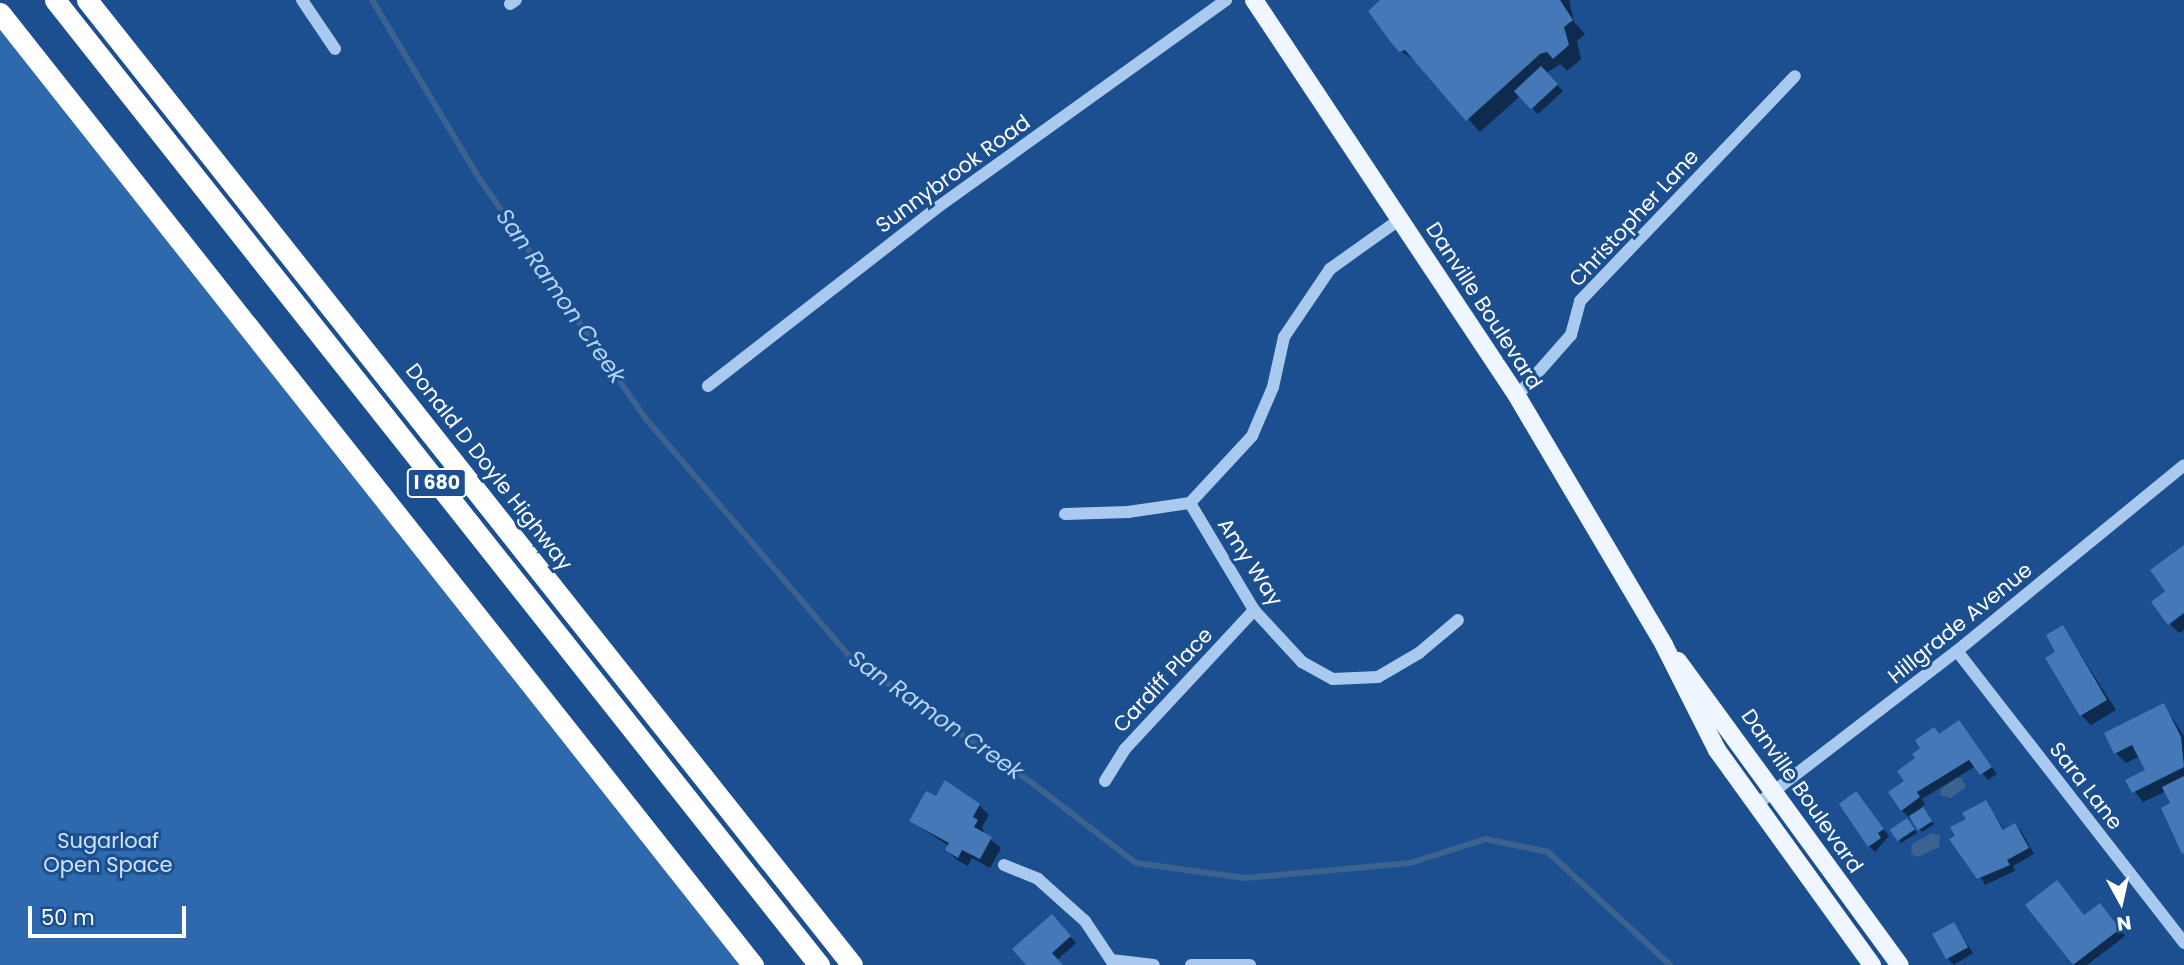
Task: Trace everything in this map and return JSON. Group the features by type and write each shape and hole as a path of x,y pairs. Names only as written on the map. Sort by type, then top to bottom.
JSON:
{"highway":[{"name":"I 680","path":"55,0 819,965"},
{"name":"Donald D Doyle Highway","path":"87,0 852,965"},
{"path":"103,0 120,41"},
{"name":"I 680","path":"0,13 752,965"}],"main road":[{"name":"Danville Boulevard","path":"1254,0 1517,396 1664,645 1717,750 1867,963"},
{"name":"Danville Boulevard","path":"1664,645 1725,722 1772,794 1900,965"}],"street":[{"path":"302,0 335,49"},
{"name":"Sunnybrook Road","path":"708,386 938,207 1226,0"},
{"name":"Christopher Lane","path":"1517,396 1571,335 1580,301 1795,76"},
{"path":"1065,514 1128,512 1190,503 1252,436 1273,387 1284,337 1330,269 1401,219"},
{"name":"Hillgrade Avenue","path":"1756,806 1957,651 2184,465"},
{"name":"Amy Way","path":"1190,503 1254,610 1302,662 1333,679 1378,677 1419,653 1458,620"},
{"name":"Cardiff Place","path":"1105,781 1125,749 1254,610"},
{"name":"Sara Lane","path":"1957,651 2184,943"},
{"path":"1004,865 1038,879 1085,921 1110,962 1154,965"},
{"path":"1867,963 1885,945"},
{"path":"1192,965 1250,965"}],"green space":[{"name":"Sugarloaf Open Space","path":"0,13 753,965 0,965"}],"shaded area":[{"path":"1956,778 1962,778 1966,787 1951,798 1940,795 1941,789"},
{"path":"1932,833 1940,835 1939,847 1918,857 1911,854 1912,844"}],"building":[{"path":"1380,0 1560,0 1573,20 1564,27 1569,45 1553,59 1547,52 1540,54 1466,121 1405,50 1399,52 1368,11"},
{"path":"1541,66 1558,84 1531,110 1514,91"},
{"path":"2184,545 2184,613 2168,625 2151,602 2165,591 2150,570"},
{"path":"2063,625 2107,700 2080,716 2045,658 2055,652 2046,635"},
{"path":"2164,703 2181,737 2184,767 2132,793 2125,780 2145,770 2132,745 2114,754 2104,733"},
{"path":"1959,720 1992,767 1980,775 1969,760 1917,792 1920,797 1901,811 1888,792 1904,781 1897,771 1915,758 1912,754 1920,748 1915,740 1934,727 1939,734"},
{"path":"2184,776 2182,854 2161,808 2170,803 2162,787"},
{"path":"945,780 980,804 973,817 978,820 974,827 992,837 980,859 962,850 958,858 945,850 949,843 909,821 926,791 936,796"},
{"path":"1856,791 1884,829 1878,833 1881,838 1868,847 1839,804"},
{"path":"1986,800 2003,830 2015,823 2029,848 2007,860 2010,865 1977,879 1949,839 1955,836 1950,827 1966,819 1962,813"},
{"path":"1923,807 1932,821 1918,831 1909,816"},
{"path":"1907,818 1915,830 1897,841 1890,830"},
{"path":"2057,880 2084,915 2100,903 2120,929 2073,965 2025,905"},
{"path":"1052,914 1071,936 1052,953 1063,965 1026,965 1012,949"},
{"path":"1954,922 1968,947 1946,959 1932,934"}],"waterway":[{"name":"San Ramon Creek","path":"372,0 479,178 646,419 850,657 1032,783 1136,863 1245,878 1410,863 1486,839 1548,852 1670,965"}]}
